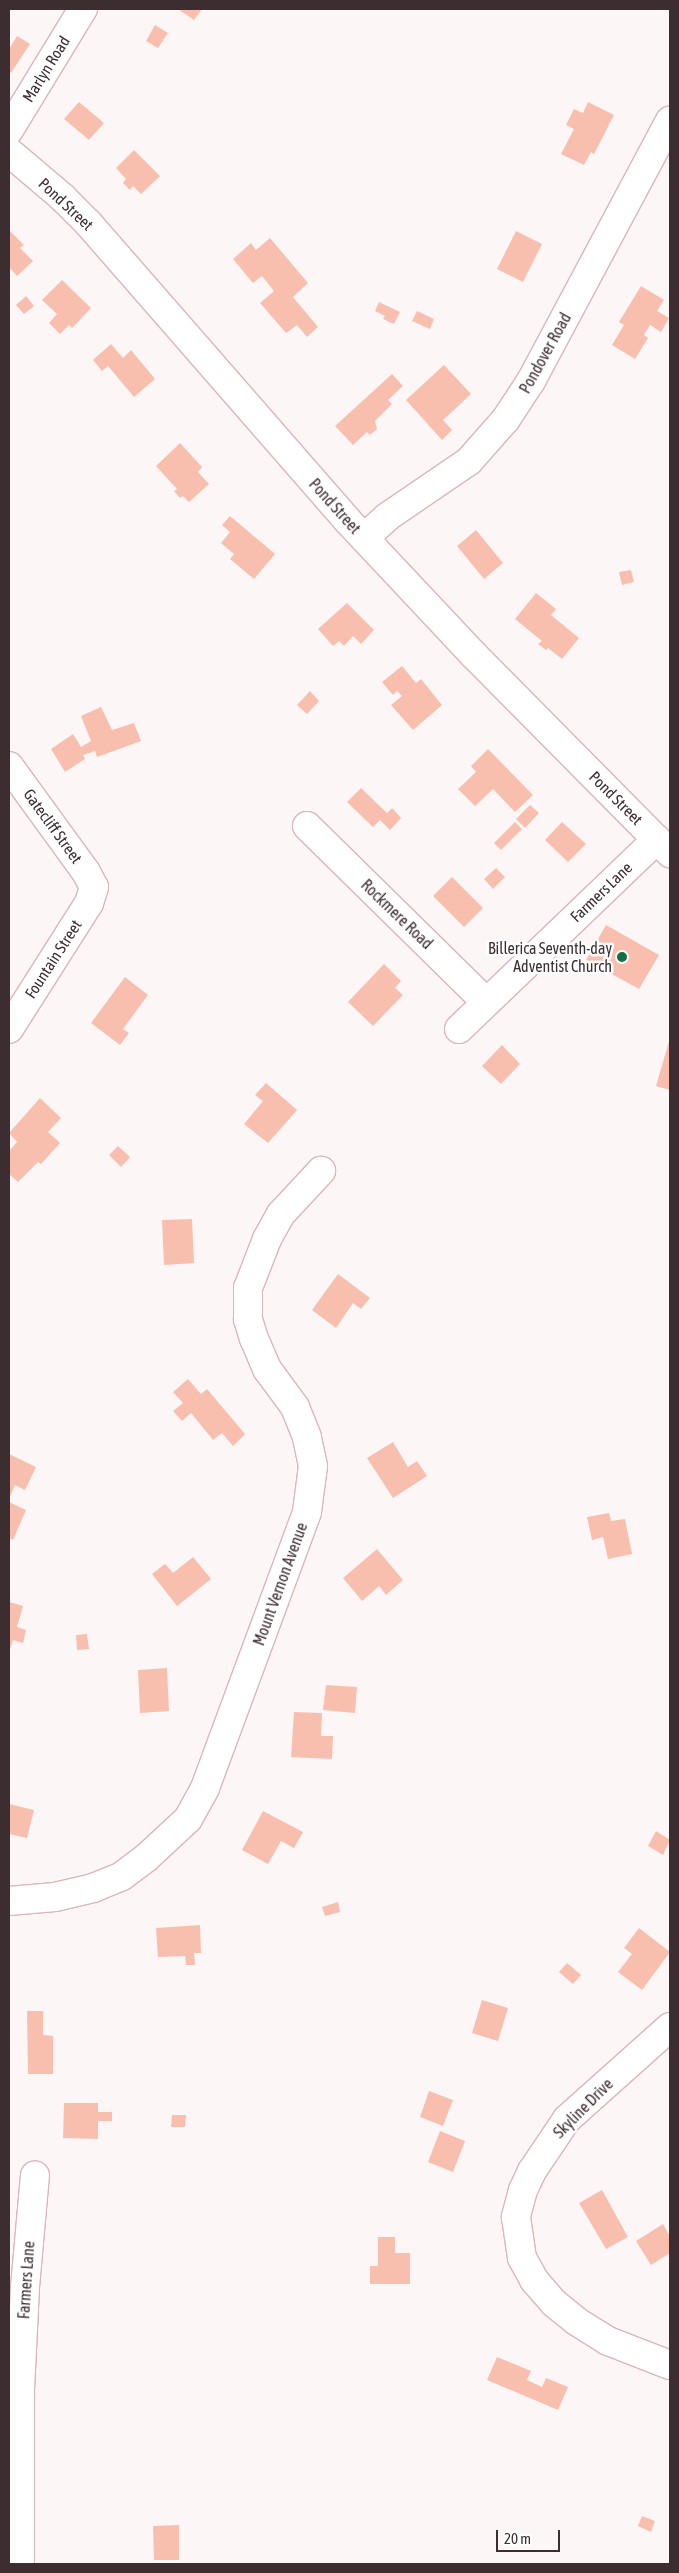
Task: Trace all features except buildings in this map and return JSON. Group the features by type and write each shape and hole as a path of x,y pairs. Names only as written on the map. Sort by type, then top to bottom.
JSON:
{"street":[{"name":"Marlyn Road","path":"9,130 83,9"},
{"name":"Pondover Road","path":"364,538 387,517 469,461 506,420 531,381 670,121"},
{"name":"Pond Street","path":"9,152 62,197 116,252 284,450 364,538 474,655 664,846"},
{"name":"Gatecliff Street","path":"9,766 86,872 94,887"},
{"name":"Rockmere Road","path":"307,826 486,1002"},
{"name":"Farmers Lane","path":"459,1029 486,1002 664,846"},
{"name":"Fountain Street","path":"9,1028 89,903 94,887"},
{"name":"Mount Vernon Avenue","path":"9,1901 55,1897 93,1888 122,1876 146,1858 188,1819 205,1788 307,1512 313,1466 307,1437 295,1407 267,1369 254,1339 248,1319 248,1288 267,1239 281,1214 321,1171"},
{"name":"Skyline Drive","path":"670,2027 567,2119 532,2171 523,2190 516,2217 522,2258 534,2280 554,2303 576,2321 608,2340 670,2365"},
{"name":"Farmers Lane","path":"20,2564 20,2390 25,2287 35,2175"}],"place":[{"name":"Billerica Seventh-day Adventist Church","path":"622,957"}]}
